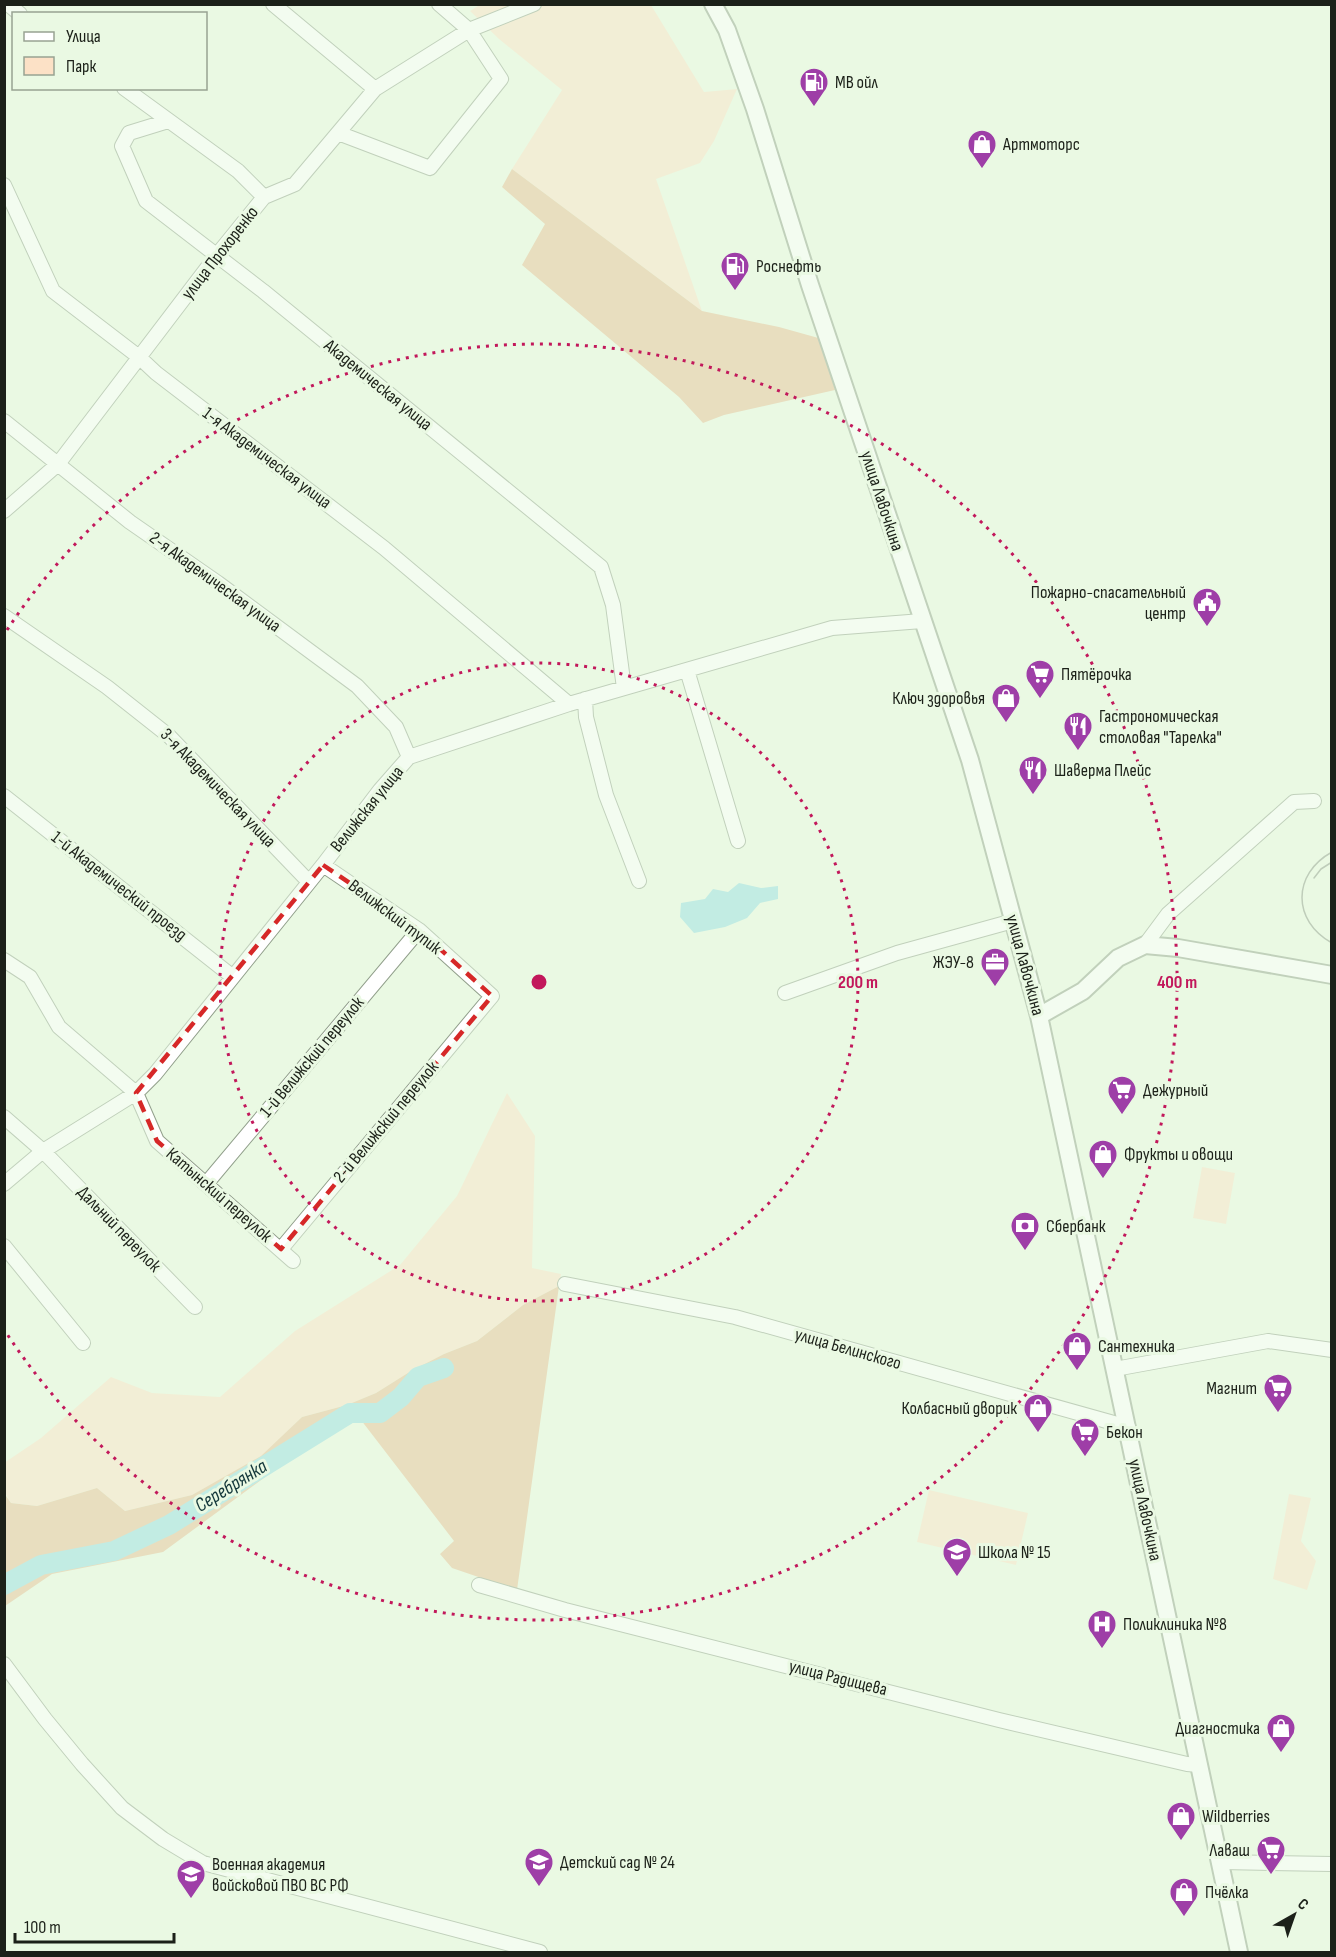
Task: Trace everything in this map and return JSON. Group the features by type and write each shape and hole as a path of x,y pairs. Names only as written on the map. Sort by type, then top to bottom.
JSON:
{"main road":[{"name":"улица Лавочкина","path":"713,4 727,30 755,109 810,285 970,760 1039,1016 1239,1953"},
{"path":"1039,1016 1083,991 1118,958 1145,945 1178,948 1332,975"}],"street":[{"path":"273,4 375,89"},
{"path":"338,133 430,168 501,79 469,30 439,4"},
{"name":"улица Прохоренко","path":"4,511 58,464 264,197 295,184 375,89 469,30 534,4"},
{"path":"127,90 238,171 264,197"},
{"name":"Академическая улица","path":"168,121 129,133 122,146 146,201 217,255 601,567 613,605 624,688"},
{"name":"1-я Академическая улица","path":"4,184 53,291 384,548 569,704"},
{"name":"2-я Академическая улица","path":"4,421 130,522 218,583 357,686 396,727 409,757"},
{"name":"3-я Академическая улица","path":"4,616 106,687 169,736 309,882"},
{"name":"Велижская улица","path":"4,1184 43,1151 136,1093 155,1074 323,865 380,790 409,757 585,699 832,628 922,621"},
{"path":"687,670 738,842"},
{"path":"585,699 586,717 606,795 639,881"},
{"name":"1-й Академический проезд","path":"4,796 233,977"},
{"path":"1145,945 1168,914 1294,802 1314,801"},
{"name":"Велижский тупик","path":"323,865 419,930 492,996"},
{"path":"785,993 897,953 1013,921"},
{"name":"1-й Велижский переулок","path":"206,1184 419,930"},
{"path":"4,960 30,977 59,1027 136,1093"},
{"name":"2-й Велижский переулок","path":"280,1249 492,996"},
{"name":"Катынский переулок","path":"136,1093 158,1141 293,1261"},
{"name":"Дальний переулок","path":"4,1117 43,1151 195,1307"},
{"path":"4,1246 83,1343"},
{"name":"улица Белинского","path":"565,1284 735,1317 1128,1427"},
{"path":"1115,1369 1268,1341 1332,1350"},
{"name":"улица Радищева","path":"479,1585 565,1610 1010,1722 1199,1765"},
{"path":"4,1664 45,1719 122,1808 163,1839 203,1863 540,1953"},
{"path":"1221,1862 1330,1861"}],"highlighted area":[{"path":"323,865 419,930 492,996 281,1249 157,1141 136,1093"}],"green space":[{"path":"481,4 651,5 704,92 737,89 714,141 700,163 656,179 702,311 512,169 562,90 499,39 470,11"},
{"path":"507,1093 535,1136 532,1268 561,1274 559,1286 523,1305 477,1341 444,1354 376,1393 347,1405 302,1417 262,1456 192,1495 125,1511 97,1488 37,1506 11,1503 5,1493 4,1463 41,1438 111,1377 152,1393 220,1397 295,1331 400,1265 457,1196"},
{"path":"1202,1167 1235,1173 1226,1224 1193,1218"},
{"path":"929,1490 1028,1513 1016,1565 917,1542"},
{"path":"1289,1494 1311,1498 1301,1541 1316,1561 1307,1590 1273,1579"}],"shaded area":[{"path":"512,169 702,311 779,327 822,339 835,390 724,415 703,423 679,397 522,265 545,224 502,187"},
{"path":"559,1286 517,1590 452,1568 440,1554 454,1541 361,1420 336,1425 163,1552 52,1574 5,1606 4,1493 11,1503 37,1506 97,1488 125,1511 192,1495 261,1456 302,1417 347,1405 376,1393 444,1354 477,1341 523,1305"}],"water":[{"path":"739,883 761,888 778,886 778,899 760,903 747,918 725,927 694,933 680,917 681,903 705,899 713,889 728,892"}],"waterway":[{"name":"Серебрянка","path":"4,1585 41,1565 114,1551 169,1525 350,1413 380,1413 401,1397 418,1377 444,1368"}],"tram line":[{"path":"1332,852 1319,861 1310,872 1304,885 1302,898 1310,923 1319,934 1332,943"},
{"path":"1314,878 1321,869 1332,862"}],"place":[{"name":"МВ ойл","path":"814,108"},
{"name":"Артмоторс","path":"982,170"},
{"name":"Роснефть","path":"735,292"},
{"name":"Пожарно-спасательный центр","path":"1207,628"},
{"name":"Пятёрочка","path":"1040,700"},
{"name":"Ключ здоровья","path":"1006,724"},
{"name":"Гастрономическая столовая \"Тарелка\"","path":"1078,752"},
{"name":"Шаверма Плейс","path":"1033,796"},
{"name":"ЖЭУ-8","path":"995,988"},
{"name":"Дежурный","path":"1122,1116"},
{"name":"Фрукты и овощи","path":"1103,1180"},
{"name":"Сбербанк","path":"1025,1252"},
{"name":"Сантехника","path":"1077,1372"},
{"name":"Магнит","path":"1278,1414"},
{"name":"Колбасный дворик","path":"1038,1434"},
{"name":"Бекон","path":"1085,1458"},
{"name":"Школа № 15","path":"957,1578"},
{"name":"Поликлиника №8","path":"1102,1650"},
{"name":"Диагностика","path":"1281,1754"},
{"name":"Wildberries","path":"1181,1842"},
{"name":"Лаваш","path":"1271,1876"},
{"name":"Детский сад № 24","path":"539,1888"},
{"name":"Военная академия войсковой ПВО ВС РФ","path":"191,1900"},
{"name":"Пчёлка","path":"1184,1918"}]}
